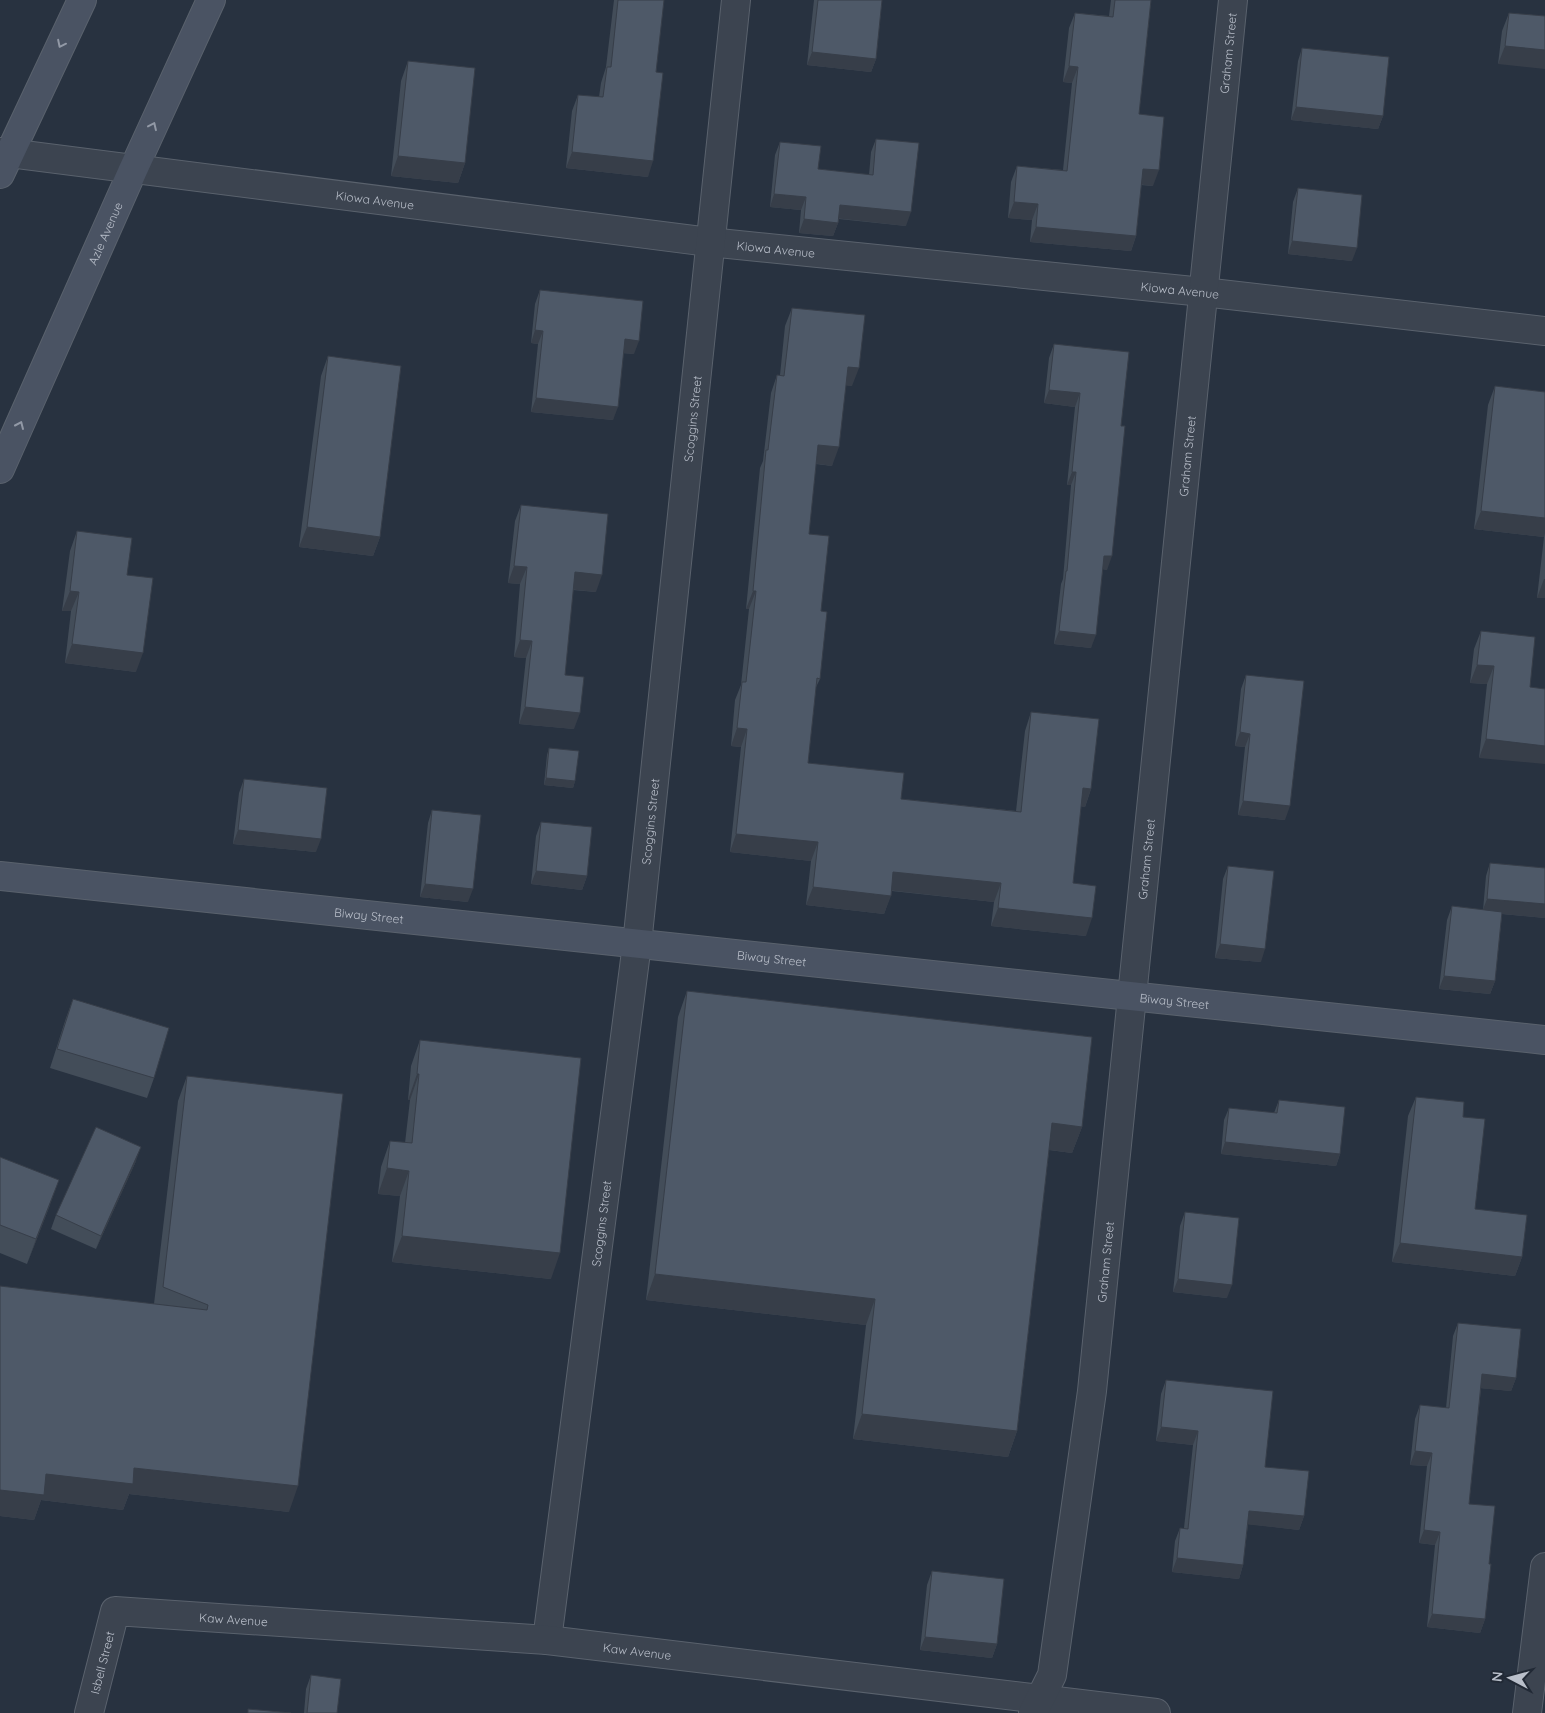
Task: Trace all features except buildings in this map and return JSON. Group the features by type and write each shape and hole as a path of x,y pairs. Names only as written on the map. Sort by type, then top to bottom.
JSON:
{"street":[{"path":"3,160 82,0"},
{"name":"Azle Avenue","path":"0,469 211,0"},
{"name":"Scoggins Street","path":"547,1640 637,944 709,242 736,0"},
{"name":"Graham Street","path":"1036,1706 1052,1675 1092,1391 1234,0"},
{"name":"Kiowa Avenue","path":"3,160 133,170 709,242 1204,292 1545,331"},
{"name":"Biway Street","path":"0,876 1545,1040"},
{"path":"1527,1713 1545,1567"},
{"name":"Kaw Avenue","path":"115,1611 547,1640 1036,1706 1156,1713"},
{"name":"Isbell Street","path":"89,1713 115,1611"}]}
